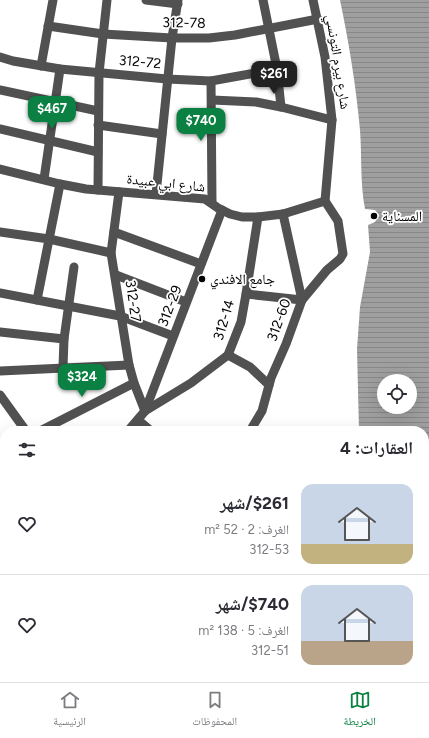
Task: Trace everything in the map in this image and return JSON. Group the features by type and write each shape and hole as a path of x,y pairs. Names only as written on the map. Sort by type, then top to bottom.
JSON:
{"street":[{"path":"42,66 53,0"},
{"path":"98,190 99,73 107,0"},
{"path":"146,0 178,2 172,38 156,194"},
{"path":"263,0 277,69 281,107"},
{"name":"شارع بيرم التونسي","path":"313,0 325,57 332,120 325,201"},
{"name":"312-78","path":"48,26 103,34 172,38 209,38 235,35 318,19"},
{"name":"312-72","path":"0,57 60,69 168,79 211,81 277,69"},
{"path":"44,180 60,69"},
{"path":"211,81 212,203"},
{"path":"0,90 98,111"},
{"path":"212,100 256,102 332,120"},
{"path":"98,125 162,134"},
{"path":"0,129 98,152"},
{"name":"شارع ابي عبيدة","path":"0,169 60,184 98,190 201,198 222,210 242,216 258,217 283,214 325,201"},
{"path":"37,300 60,184"},
{"name":"312-27","path":"119,192 111,253 116,275 120,316 129,365 144,411"},
{"path":"246,294 302,300 328,270 340,259 343,254 338,221 325,201"},
{"name":"312-29","path":"144,411 222,210"},
{"name":"312-60","path":"253,426 262,411 269,385 302,300 283,214"},
{"name":"312-14","path":"144,411 191,383 228,355 241,322 258,217"},
{"path":"0,232 49,239 111,253"},
{"path":"114,232 201,264"},
{"path":"63,367 64,339 74,267"},
{"path":"116,275 186,302"},
{"path":"0,293 120,316 173,336"},
{"path":"0,332 64,339"},
{"path":"228,355 250,367 269,385"},
{"path":"0,371 129,365"},
{"path":"50,426 134,383"},
{"path":"0,396 22,426"},
{"path":"133,426 144,411"},
{"path":"138,420 145,426"}],"shaded area":[{"path":"340,0 429,0 429,426 359,426 357,349 360,307 370,252 368,225 375,222 379,215 375,210 365,209 362,189 361,140 352,65"}],"place":[{"name":"المسناية","path":"374,216"},
{"name":"جامع الافندي","path":"202,279"}]}
